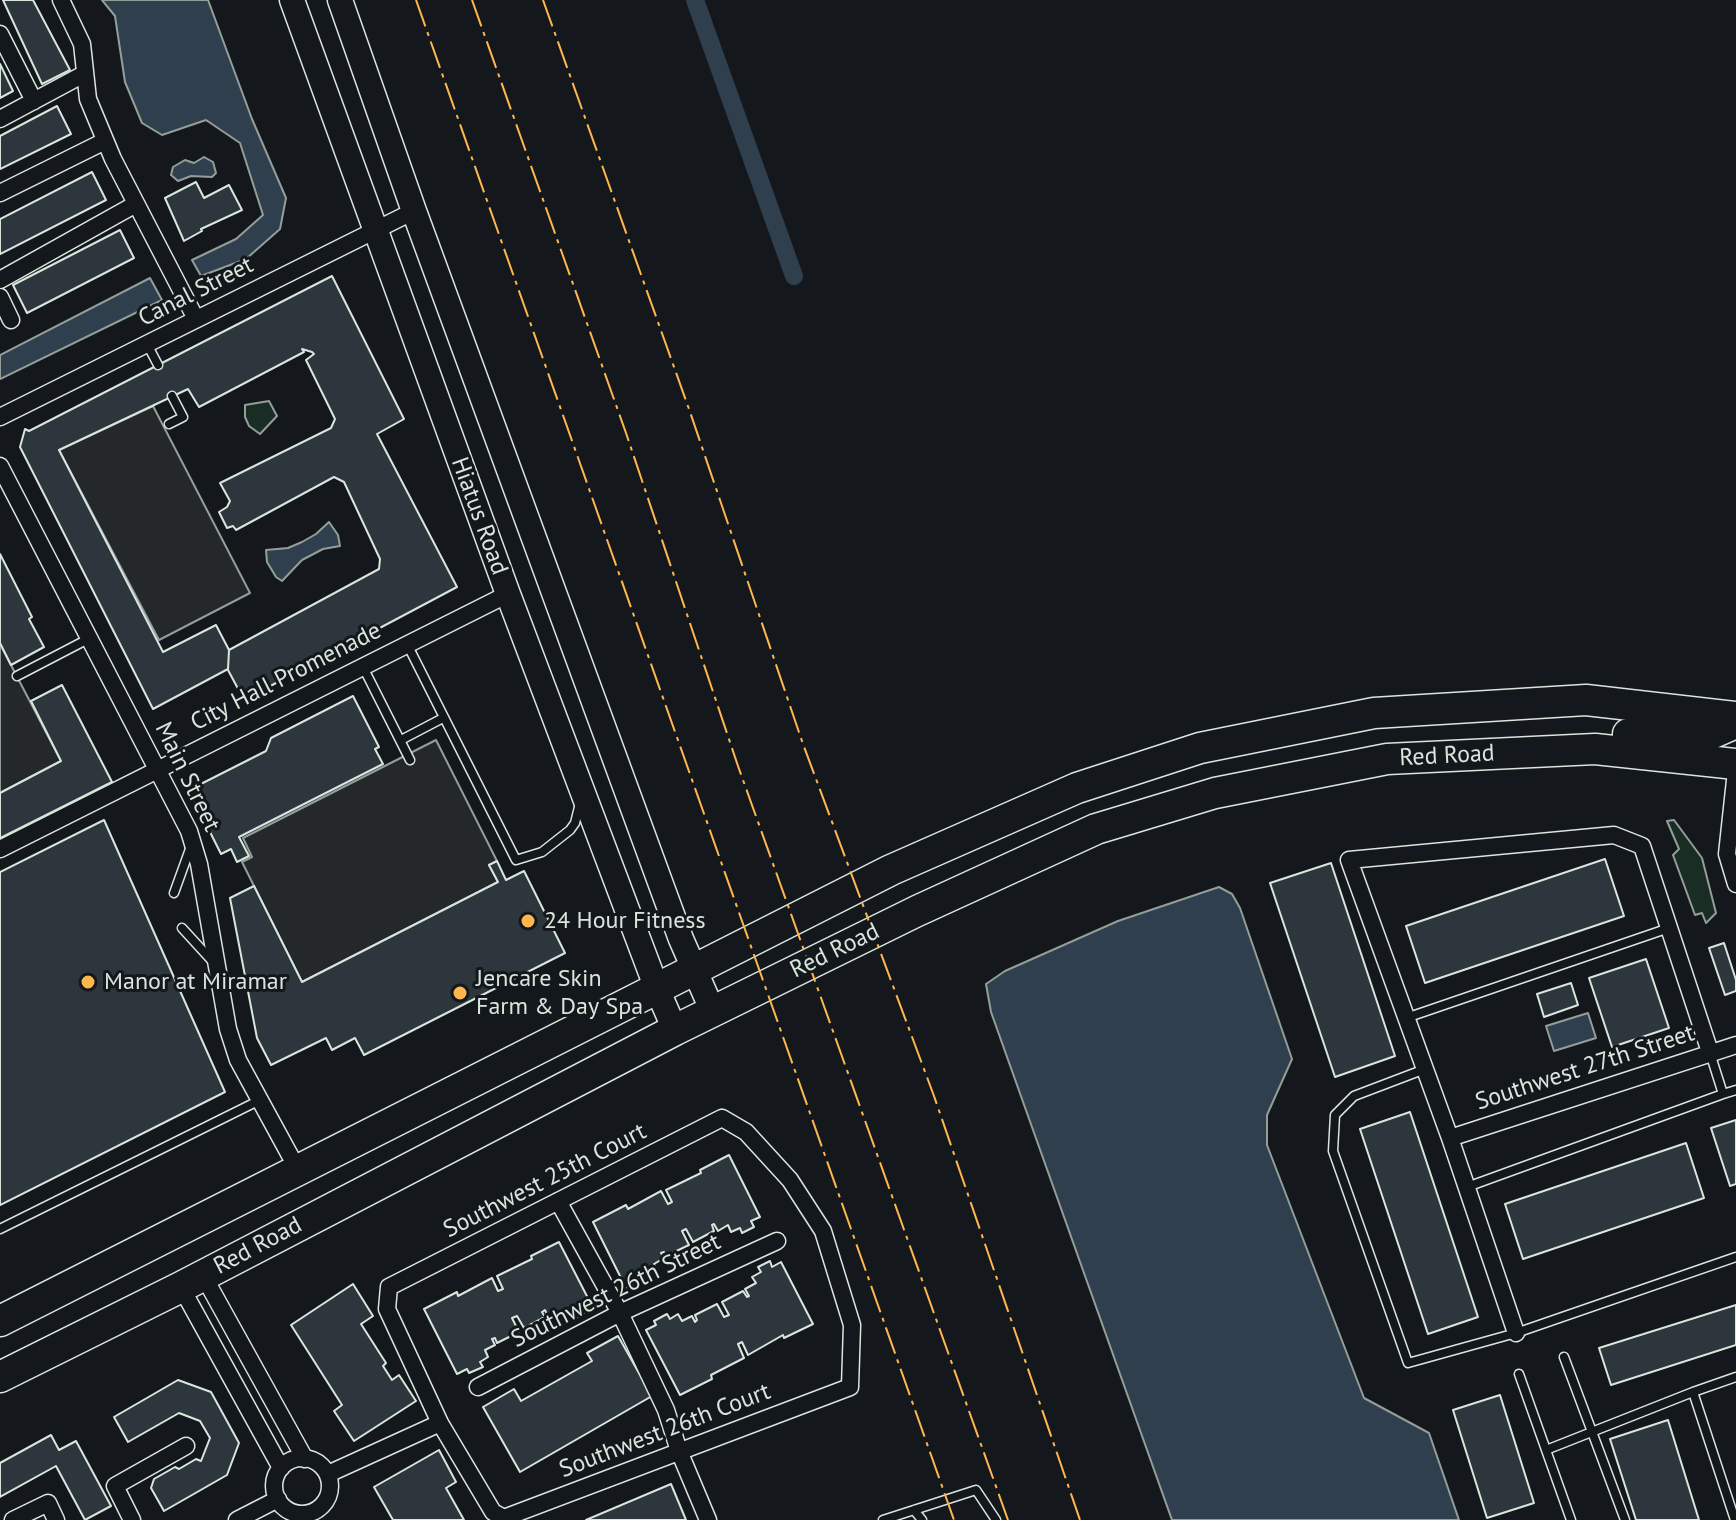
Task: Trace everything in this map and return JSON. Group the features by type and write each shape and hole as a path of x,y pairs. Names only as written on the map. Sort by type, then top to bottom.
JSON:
{"highway":[{"name":"Red Road","path":"3,1311 298,1170 891,870 1063,794 1200,748 1374,713 1586,700 1736,720"},
{"path":"1495,754 1539,731 1704,737 1736,720"},
{"name":"Red Road","path":"0,1377 192,1281 675,1030 917,911 1096,829 1215,793 1387,759 1595,749 1736,764"}],"main road":[{"name":"Hiatus Road","path":"292,0 373,230 508,594 675,1030"},
{"name":"Hiatus Road","path":"340,0 414,211 694,971 713,1012"}],"street":[{"path":"61,0 82,44 88,99 105,141 196,319"},
{"path":"0,34 34,101"},
{"path":"0,119 84,74"},
{"path":"0,193 105,141"},
{"path":"0,280 136,204"},
{"name":"Canal Street","path":"0,417 414,211"},
{"path":"0,297 11,320"},
{"name":"Main Street","path":"0,466 158,768 192,842 199,864 228,1029 238,1060 298,1170"},
{"name":"City Hall Promenade","path":"0,849 508,594"},
{"path":"1736,771 1727,854 1736,884"},
{"path":"1516,1333 1426,1069 1349,860 1614,835 1642,846 1710,1052"},
{"name":"Southwest 27th Street","path":"1450,1138 1736,1045"},
{"name":"Southwest 25th Court","path":"440,1423 387,1309 389,1287 722,1118 746,1132 790,1180 823,1231 852,1325 850,1387"},
{"path":"558,1201 620,1313 666,1410 679,1451 708,1520"},
{"name":"Southwest 26th Street","path":"478,1387 620,1313 777,1241"},
{"path":"192,1281 305,1459"},
{"path":"192,1281 281,1468"},
{"name":"Southwest 26th Court","path":"440,1423 493,1512 504,1518 850,1387"},
{"path":"328,1474 440,1423"},
{"path":"132,1520 115,1486 186,1446"},
{"path":"305,1459 318,1463 328,1474 330,1483 327,1500 315,1512 298,1514 282,1506 275,1483 281,1468 292,1461 305,1459"},
{"path":"237,1520 278,1499"},
{"path":"13,1520 48,1503 56,1520"}],"lane":[{"path":"147,343 158,365"},
{"path":"169,424 183,417 172,396"},
{"path":"17,676 90,638"},
{"path":"406,644 516,860 542,852 570,830 575,823 582,790"},
{"path":"363,666 410,760"},
{"path":"401,740 443,718"},
{"path":"174,893 192,842"},
{"path":"182,928 218,967"},
{"path":"1406,1018 1669,928"},
{"path":"1710,1052 1723,1094"},
{"path":"1426,1069 1354,1096 1335,1115 1333,1151 1408,1363 1516,1333 1736,1257"},
{"path":"1467,1187 1736,1090"},
{"path":"0,1229 260,1100"},
{"path":"1564,1357 1625,1520"},
{"path":"1519,1374 1571,1520"},
{"path":"1546,1450 1736,1377"},
{"path":"1693,1392 1735,1520"},
{"path":"883,1520 976,1490 996,1520"},
{"path":"914,1510 922,1520"}],"green space":[{"path":"269,401 277,416 260,434 249,426 245,405"},
{"path":"1674,820 1702,858 1716,913 1706,923 1702,913 1695,915 1673,855 1679,849 1667,821"}],"shaded area":[{"path":"153,406 250,593 159,640 59,450"},
{"path":"0,644 61,761 0,793"},
{"path":"436,740 497,861 489,865 498,882 302,982 242,862 252,857 243,838"}],"water":[{"path":"102,0 208,0 252,119 286,198 280,229 246,259 201,276 192,260 236,239 263,215 240,143 206,120 162,135 142,123 125,82 115,16"},
{"path":"204,157 213,162 216,173 212,177 191,176 178,181 171,175 173,167 185,160 194,163"},
{"path":"150,278 162,300 0,379 0,355"},
{"path":"329,522 338,535 340,546 323,549 302,560 282,581 276,577 267,562 266,550 288,548 302,542"},
{"path":"1219,887 1232,894 1240,908 1292,1059 1267,1115 1267,1145 1364,1398 1429,1433 1459,1520 1172,1520 991,1012 986,984 1005,971 1118,921"},
{"path":"1588,1013 1596,1038 1554,1051 1546,1026"}],"building":[{"path":"3,0 33,0 70,70 42,84"},
{"path":"0,64 13,91 0,98"},
{"path":"57,106 71,134 0,169 0,136"},
{"path":"92,172 106,200 0,254 0,219"},
{"path":"196,182 204,198 229,185 242,210 201,229 184,241 165,198"},
{"path":"120,230 134,258 27,313 13,285"},
{"path":"332,276 404,419 377,434 457,587 244,700 228,670 229,650 228,669 153,709 20,447 25,429 29,431","holes":["302,349 314,354 306,360 335,419 331,428 220,483 230,501 219,512 227,528 233,526 236,530 334,477 344,482 380,559 379,569 229,650 216,625 163,652 59,450 188,389 199,407 304,352"]},
{"path":"0,554 44,647 11,665 0,643"},
{"path":"62,685 112,782 0,838 0,793 61,761 31,701"},
{"path":"353,696 379,747 375,749 383,764 239,837 249,856 237,862 231,849 221,854 189,790 266,751 271,738"},
{"name":"Manor at Miramar","path":"104,820 225,1092 0,1205 0,872"},
{"path":"1605,859 1624,916 1425,983 1406,926"},
{"path":"497,861 506,880 524,871 565,953 364,1055 355,1038 332,1050 326,1038 271,1065 257,1038 230,898 254,886 302,982 498,882 489,865"},
{"path":"1331,863 1395,1056 1335,1077 1270,883"},
{"path":"1724,943 1736,980 1736,991 1725,995 1709,948"},
{"path":"1646,959 1669,1028 1612,1047 1589,978"},
{"path":"1571,983 1578,1005 1544,1017 1537,994"},
{"path":"1410,1112 1478,1317 1428,1334 1360,1129"},
{"path":"1736,1120 1736,1184 1730,1186 1711,1128"},
{"path":"1686,1143 1704,1198 1523,1259 1505,1204"},
{"path":"729,1155 760,1217 751,1221 754,1227 742,1233 740,1228 731,1232 728,1225 718,1231 714,1224 714,1231 693,1242 686,1229 682,1231 689,1245 666,1256 664,1252 661,1253 664,1258 654,1264 657,1271 649,1275 652,1280 638,1287 636,1282 626,1288 593,1222 626,1205 628,1209 661,1191 668,1204 672,1202 666,1190"},
{"path":"559,1242 591,1304 582,1308 584,1313 573,1319 571,1315 562,1319 558,1312 548,1317 545,1310 542,1312 545,1317 524,1328 517,1316 512,1318 519,1332 497,1343 495,1338 492,1339 495,1345 485,1350 488,1357 480,1362 483,1367 457,1374 424,1309 492,1278 498,1291 503,1289 497,1276"},
{"path":"770,1261 772,1267 781,1262 813,1324 784,1338 783,1335 748,1355 742,1342 738,1344 744,1358 680,1395 646,1330 667,1314 670,1319 678,1314 682,1321 692,1316 695,1322 695,1315 717,1304 724,1317 729,1315 722,1302 743,1291 749,1296 745,1289 756,1283 752,1277 761,1272 758,1267"},
{"path":"353,1284 373,1316 361,1324 386,1363 383,1366 392,1380 399,1375 416,1401 354,1441 334,1411 342,1405 291,1325"},
{"path":"1736,1305 1736,1345 1611,1385 1599,1348"},
{"path":"618,1336 652,1396 520,1472 483,1407 514,1389 521,1401 592,1361 587,1353"},
{"path":"178,1380 211,1392 239,1443 227,1475 164,1511 151,1488 154,1479 175,1467 179,1469 196,1459 201,1461 210,1438 200,1421 179,1413 128,1442 114,1417"},
{"path":"1500,1395 1534,1503 1487,1518 1453,1410"},
{"path":"1668,1420 1699,1520 1636,1520 1610,1439"},
{"path":"51,1435 59,1450 76,1441 111,1506 85,1520 56,1466 0,1497 0,1463"},
{"path":"439,1450 456,1482 446,1488 464,1520 393,1520 374,1487"},
{"path":"671,1484 686,1520 586,1520"}],"waterway":[{"path":"695,0 794,276"}],"power":[{"path":"416,0 954,1520"},
{"path":"472,0 626,433 738,766 1008,1520"},
{"path":"543,0 689,409 803,744 934,1096 1080,1520"}],"place":[{"name":"24 Hour Fitness","path":"528,921"},
{"name":"Manor at Miramar","path":"88,982"},
{"name":"Jencare Skin Farm & Day Spa","path":"460,993"}]}
